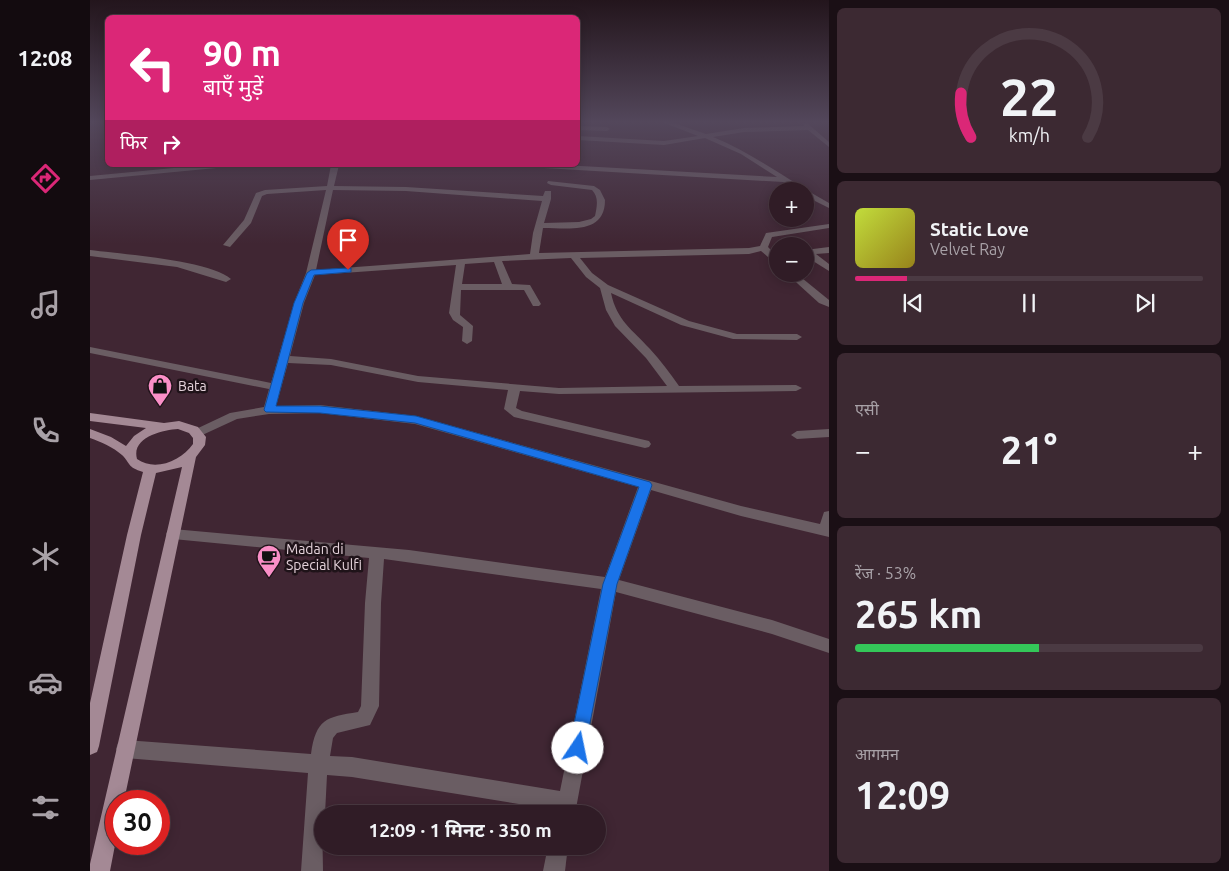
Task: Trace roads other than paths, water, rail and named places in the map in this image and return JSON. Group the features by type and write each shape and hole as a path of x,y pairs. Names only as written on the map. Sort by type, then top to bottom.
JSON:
{"main road":[{"path":"90,417 164,426 179,425 189,427 198,433 200,440 198,449 190,458 162,469 150,469 137,466 131,461 129,454 132,444 139,437 164,426"},
{"path":"90,433 107,440 129,454"},
{"path":"99,871 190,458"},
{"path":"90,746 134,535 150,469"}],"street":[{"path":"760,163 786,182"},
{"path":"130,174 132,167"},
{"path":"90,178 196,167"},
{"path":"269,410 299,303 311,273 335,167"},
{"path":"534,256 539,225 556,167 783,180"},
{"path":"539,225 580,224 595,220 599,216 602,199 594,188 551,183"},
{"path":"227,245 252,216 261,194 272,191 331,188 396,188 547,199"},
{"path":"814,198 829,206"},
{"path":"763,248 769,235 829,226"},
{"path":"311,273 573,254 749,251 763,248 769,252"},
{"path":"814,251 829,250"},
{"path":"90,253 176,264 208,271 226,279"},
{"path":"573,254 589,275 604,287 685,323 725,336 797,337"},
{"path":"814,257 829,268"},
{"path":"497,259 508,287"},
{"path":"461,262 459,287 453,310 456,317 468,326 467,341"},
{"path":"801,282 822,301 829,304"},
{"path":"459,287 527,287 536,304"},
{"path":"604,287 609,311 614,320 645,349 675,389"},
{"path":"90,350 275,388"},
{"path":"284,360 331,362 418,379 559,391 796,388"},
{"path":"515,387 510,409 518,414 645,444"},
{"path":"198,433 234,416 269,410 320,409 416,420 646,485 827,532 829,516"},
{"path":"797,436 829,433"},
{"path":"567,805 610,584 646,485"},
{"path":"173,534 377,553 610,584 772,627 829,646"},
{"path":"312,871 318,765 324,735 329,728 364,719 368,713 377,553"},
{"path":"125,749 352,767 550,805"},
{"path":"554,871 557,855"}],"place":[{"name":"Bata","path":"160,407"},
{"name":"Madan di Special Kulfi","path":"269,578"}]}
